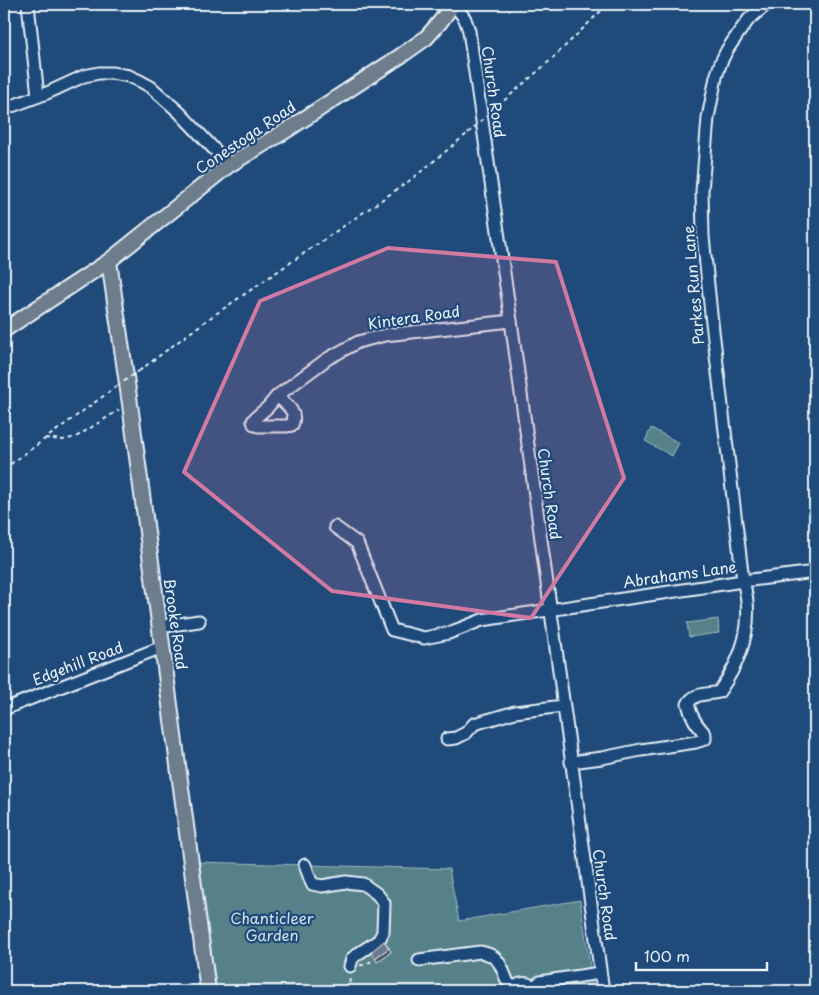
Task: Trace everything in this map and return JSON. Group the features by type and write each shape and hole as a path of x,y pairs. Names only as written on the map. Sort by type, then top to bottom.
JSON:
{"main road":[{"name":"Conestoga Road","path":"4,330 109,261 229,165 287,130 426,38 454,4"},
{"name":"Brooke Road","path":"109,261 130,404 208,991"}],"street":[{"path":"28,4 38,96"},
{"name":"Church Road","path":"454,4 465,19 469,31 511,321 549,610 603,991"},
{"name":"Parkes Run Lane","path":"571,762 705,739 706,734 696,725 688,704 697,695 709,695 719,692 728,680 742,648 748,622 747,595 742,581 704,254 703,182 708,118 721,62 744,25 767,4"},
{"path":"4,109 47,93 84,76 100,73 129,76 151,87 179,112 229,165"},
{"name":"Kintera Road","path":"277,396 327,359 358,342 385,335 511,321"},
{"name":"Abrahams Lane","path":"335,527 357,543 392,630 424,638 449,633 482,620 742,581 815,572"},
{"path":"159,627 199,621"},
{"name":"Edgehill Road","path":"4,709 162,647"},
{"path":"447,739 456,738 466,733 474,724 515,712 564,706"},
{"path":"305,865 312,884 322,886 346,882 363,884 377,894 384,903 383,932 379,940 356,955 352,959 350,966"},
{"path":"419,960 480,952 485,953 498,961 512,990 517,985 524,983 536,989 540,982 600,973"}],"path":[{"path":"4,469 207,320 412,180 553,58 608,4"},
{"path":"45,438 62,440 76,437 130,404"}],"highlighted area":[{"path":"388,248 556,262 624,478 531,618 332,591 184,472 260,301"}],"green space":[{"path":"651,428 679,443 672,456 645,441"},
{"path":"718,619 719,633 689,637 687,623"},
{"name":"Chanticleer Garden","path":"198,862 449,869 459,921 580,900 594,991 217,991"}],"building":[{"path":"384,941 389,948 375,958 371,952"}]}
